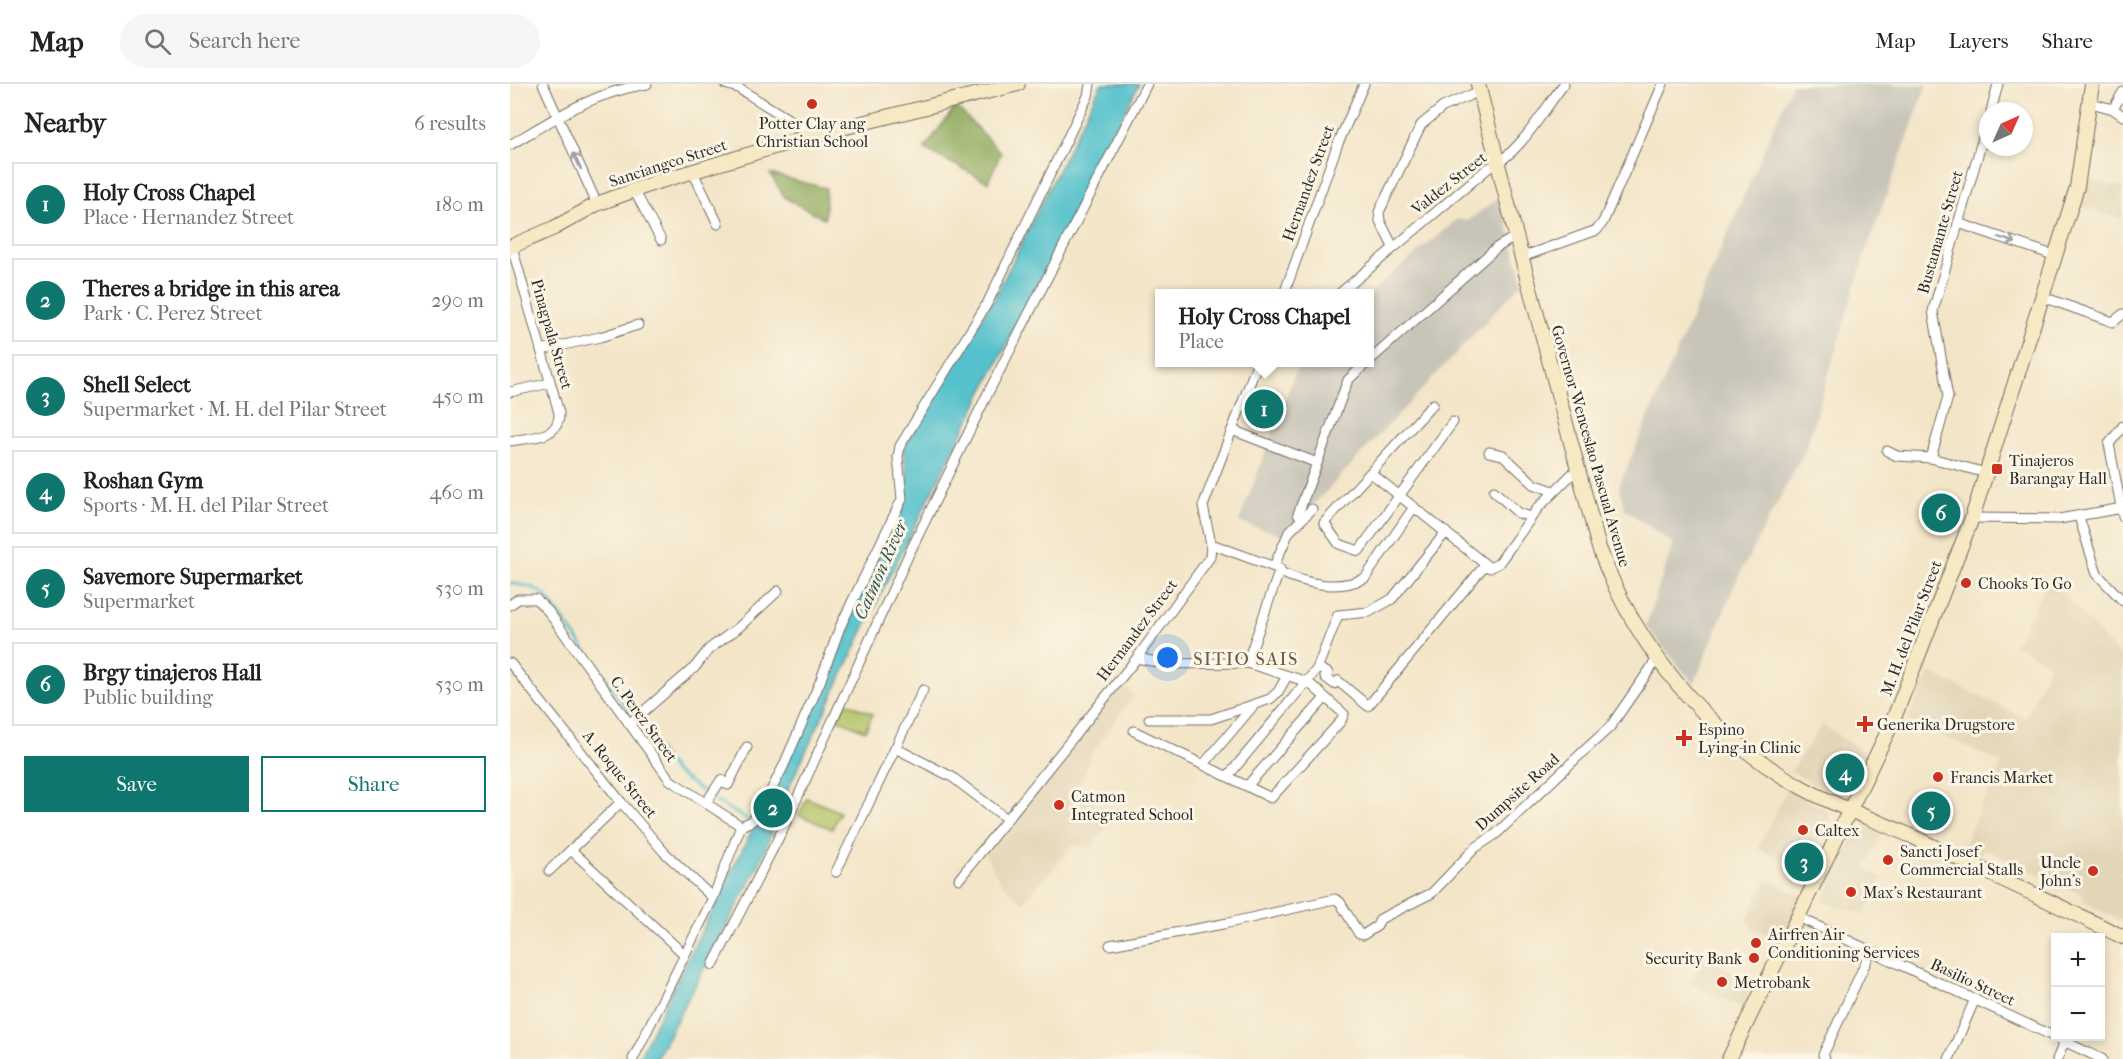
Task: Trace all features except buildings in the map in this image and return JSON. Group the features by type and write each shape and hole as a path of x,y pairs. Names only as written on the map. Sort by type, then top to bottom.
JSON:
{"main road":[{"name":"Sanciangco Street","path":"511,247 554,228 597,204 634,190 814,135 1018,84"},
{"name":"M. H. del Pilar Street","path":"1730,1059 1892,723 1972,518 2077,187 2092,84"},
{"name":"Governor Wenceslao Pascual Avenue","path":"1479,88 1515,236 1577,469 1607,569 1633,620 1657,659 1706,714 1736,742 1799,786 2123,937"}],"street":[{"path":"543,84 556,118 597,204"},
{"path":"510,145 585,100 622,88 647,84"},
{"path":"725,84 747,93 814,135"},
{"path":"633,1059 713,898 741,826 752,822 773,788 820,682 840,627 902,499 898,457 900,446 988,302 1088,96 1090,84"},
{"path":"712,965 783,829 866,645 962,446 1147,84"},
{"name":"Hernandez Street","path":"1286,289 1337,146 1364,84"},
{"name":"Valdez Street","path":"1346,289 1487,169 1499,164 1564,84"},
{"path":"1522,257 1598,230 1663,84"},
{"path":"1993,102 1998,84"},
{"path":"1394,247 1380,221 1379,213 1414,135 1433,114 1479,88"},
{"path":"2114,109 2123,92"},
{"path":"2091,103 2114,109 2123,116"},
{"name":"Bustamante Street","path":"1931,458 1948,397 1933,311 1979,151"},
{"path":"693,172 718,224"},
{"path":"634,190 661,240"},
{"path":"1958,223 2056,256"},
{"path":"1374,357 1496,248 1515,236"},
{"name":"Pinagpala Street","path":"510,441 549,434 557,429 559,413 511,247"},
{"path":"2043,297 2113,322 2123,314"},
{"path":"541,350 600,337 638,325"},
{"path":"1256,367 1203,506 1211,544 1277,569 1306,583 1321,585 1360,580 1365,578 1413,507"},
{"path":"1298,514 1348,380 1362,367"},
{"path":"510,392 550,383"},
{"path":"1433,404 1324,523 1340,544 1359,551 1453,422"},
{"path":"1972,518 2033,520 2122,512 2109,444 2123,426"},
{"path":"1232,430 1317,463"},
{"path":"1887,451 1897,456 1931,458 1986,472"},
{"path":"1489,452 1503,455 1534,484 1553,492"},
{"path":"1371,473 1490,568 1499,562 1531,517 1577,469"},
{"path":"1494,491 1518,513 1531,517"},
{"path":"1247,663 1289,532 1312,509"},
{"path":"2079,517 2097,574 2123,601"},
{"path":"1228,776 1318,668 1338,615 1369,612 1392,599 1446,532"},
{"name":"Hernandez Street","path":"959,879 1137,658 1209,557 1211,544"},
{"path":"1318,668 1328,673 1325,677 1334,684 1338,681 1368,706 1485,565"},
{"path":"629,724 695,667 709,649 738,628 778,591"},
{"name":"C. Perez Street","path":"510,605 526,597 536,599 548,611 670,780 741,826"},
{"path":"1134,731 1271,798 1341,721 1344,714 1308,682 1247,663 1166,664 1137,658"},
{"name":"Dumpsite Road","path":"1110,945 1228,923 1335,898 1341,902 1359,934 1363,935 1377,926 1380,919 1432,893 1475,848 1496,834 1610,727 1657,659"},
{"name":"A. Roque Street","path":"510,663 664,852 713,898"},
{"path":"1149,718 1211,719 1270,699 1278,692 1287,676"},
{"path":"836,872 922,690"},
{"path":"1248,785 1325,698"},
{"path":"1204,764 1255,704"},
{"path":"706,803 721,780 728,785 747,747"},
{"path":"895,747 951,777 1007,819"},
{"path":"549,871 621,802"},
{"path":"571,850 684,954"},
{"name":"Basilio Street","path":"1798,917 2051,1034"},
{"path":"1824,1059 1822,1055 1871,951"},
{"path":"1949,1059 1974,999"},
{"path":"2057,1059 2066,1041"},
{"name":"Basilio Street","path":"2066,1041 2102,1059"}],"shaded area":[{"path":"1792,84 1927,84 1866,251 1806,448 1737,579 1694,684 1646,626 1673,544 1625,509 1619,486"},
{"path":"2088,179 2123,188 2123,219 2080,207"},
{"path":"1500,197 1523,282 1284,536 1239,522 1297,367 1374,367 1374,290 1457,219 1468,221"},
{"path":"2049,579 2123,659 2123,869 2120,875 2123,876 2123,922 2084,902 2083,895 1985,849 1976,859 1960,852 2002,763 1908,720 1929,672 2025,718 2050,665 2015,644"},
{"name":"Catmon Integrated School","path":"1120,683 1134,695 1092,754 1078,790 1112,819 1091,848 1074,845 1023,903 1002,884 984,853"},
{"path":"1822,725 1868,754 1850,788 1836,797 1791,771"},
{"path":"1787,789 1825,809 1830,815 1806,872 1758,848"},
{"name":"Max's Restaurant","path":"1866,824 1883,830 1865,869 1882,878 1864,915 1822,901 1855,833"},
{"path":"1767,880 1805,897 1783,943 1752,928 1747,920"},
{"name":"Metrobank","path":"1703,957 1754,981 1742,1008 1690,983"}],"green space":[{"path":"956,106 1001,153 988,182 924,149"},
{"path":"770,174 826,188 825,219 785,198"},
{"path":"845,702 873,714 865,731 838,719"},
{"path":"807,798 840,812 832,829 799,815"}],"water":[{"name":"Catmon River","path":"1101,84 1139,84 886,583 787,791 759,865 656,1059 638,1059 826,682 843,627 904,505 908,480 903,449 996,295"}],"waterway":[{"path":"510,583 531,587 546,595 631,714"},
{"path":"637,722 675,772 705,793"},
{"path":"714,800 748,820"}],"place":[{"name":"Potter Clay ang Christian School","path":"812,104"},
{"name":"Holy Cross Chapel","path":"1264,409"},
{"name":"Tinajeros Barangay Hall","path":"1997,469"},
{"name":"Brgy tinajeros Hall","path":"1941,513"},
{"name":"Chooks To Go","path":"1966,583"},
{"name":"Generika Drugstore","path":"1865,724"},
{"name":"Espino Lying-in Clinic","path":"1684,738"},
{"name":"Roshan Gym","path":"1845,773"},
{"name":"Francis Market","path":"1938,777"},
{"name":"Catmon Integrated School","path":"1059,805"},
{"name":"Theres a bridge in this area","path":"773,808"},
{"name":"Savemore Supermarket","path":"1931,811"},
{"name":"Caltex","path":"1803,830"},
{"name":"Sancti Josef Commercial Stalls","path":"1888,860"},
{"name":"Shell Select","path":"1804,862"},
{"name":"Uncle John's","path":"2093,871"},
{"name":"Max's Restaurant","path":"1851,892"},
{"name":"Airfren Air Conditioning Services","path":"1756,943"},
{"name":"Security Bank","path":"1754,958"},
{"name":"Metrobank","path":"1722,982"}],"district":[{"name":"SITIO SAIS","path":"1246,659"}]}
